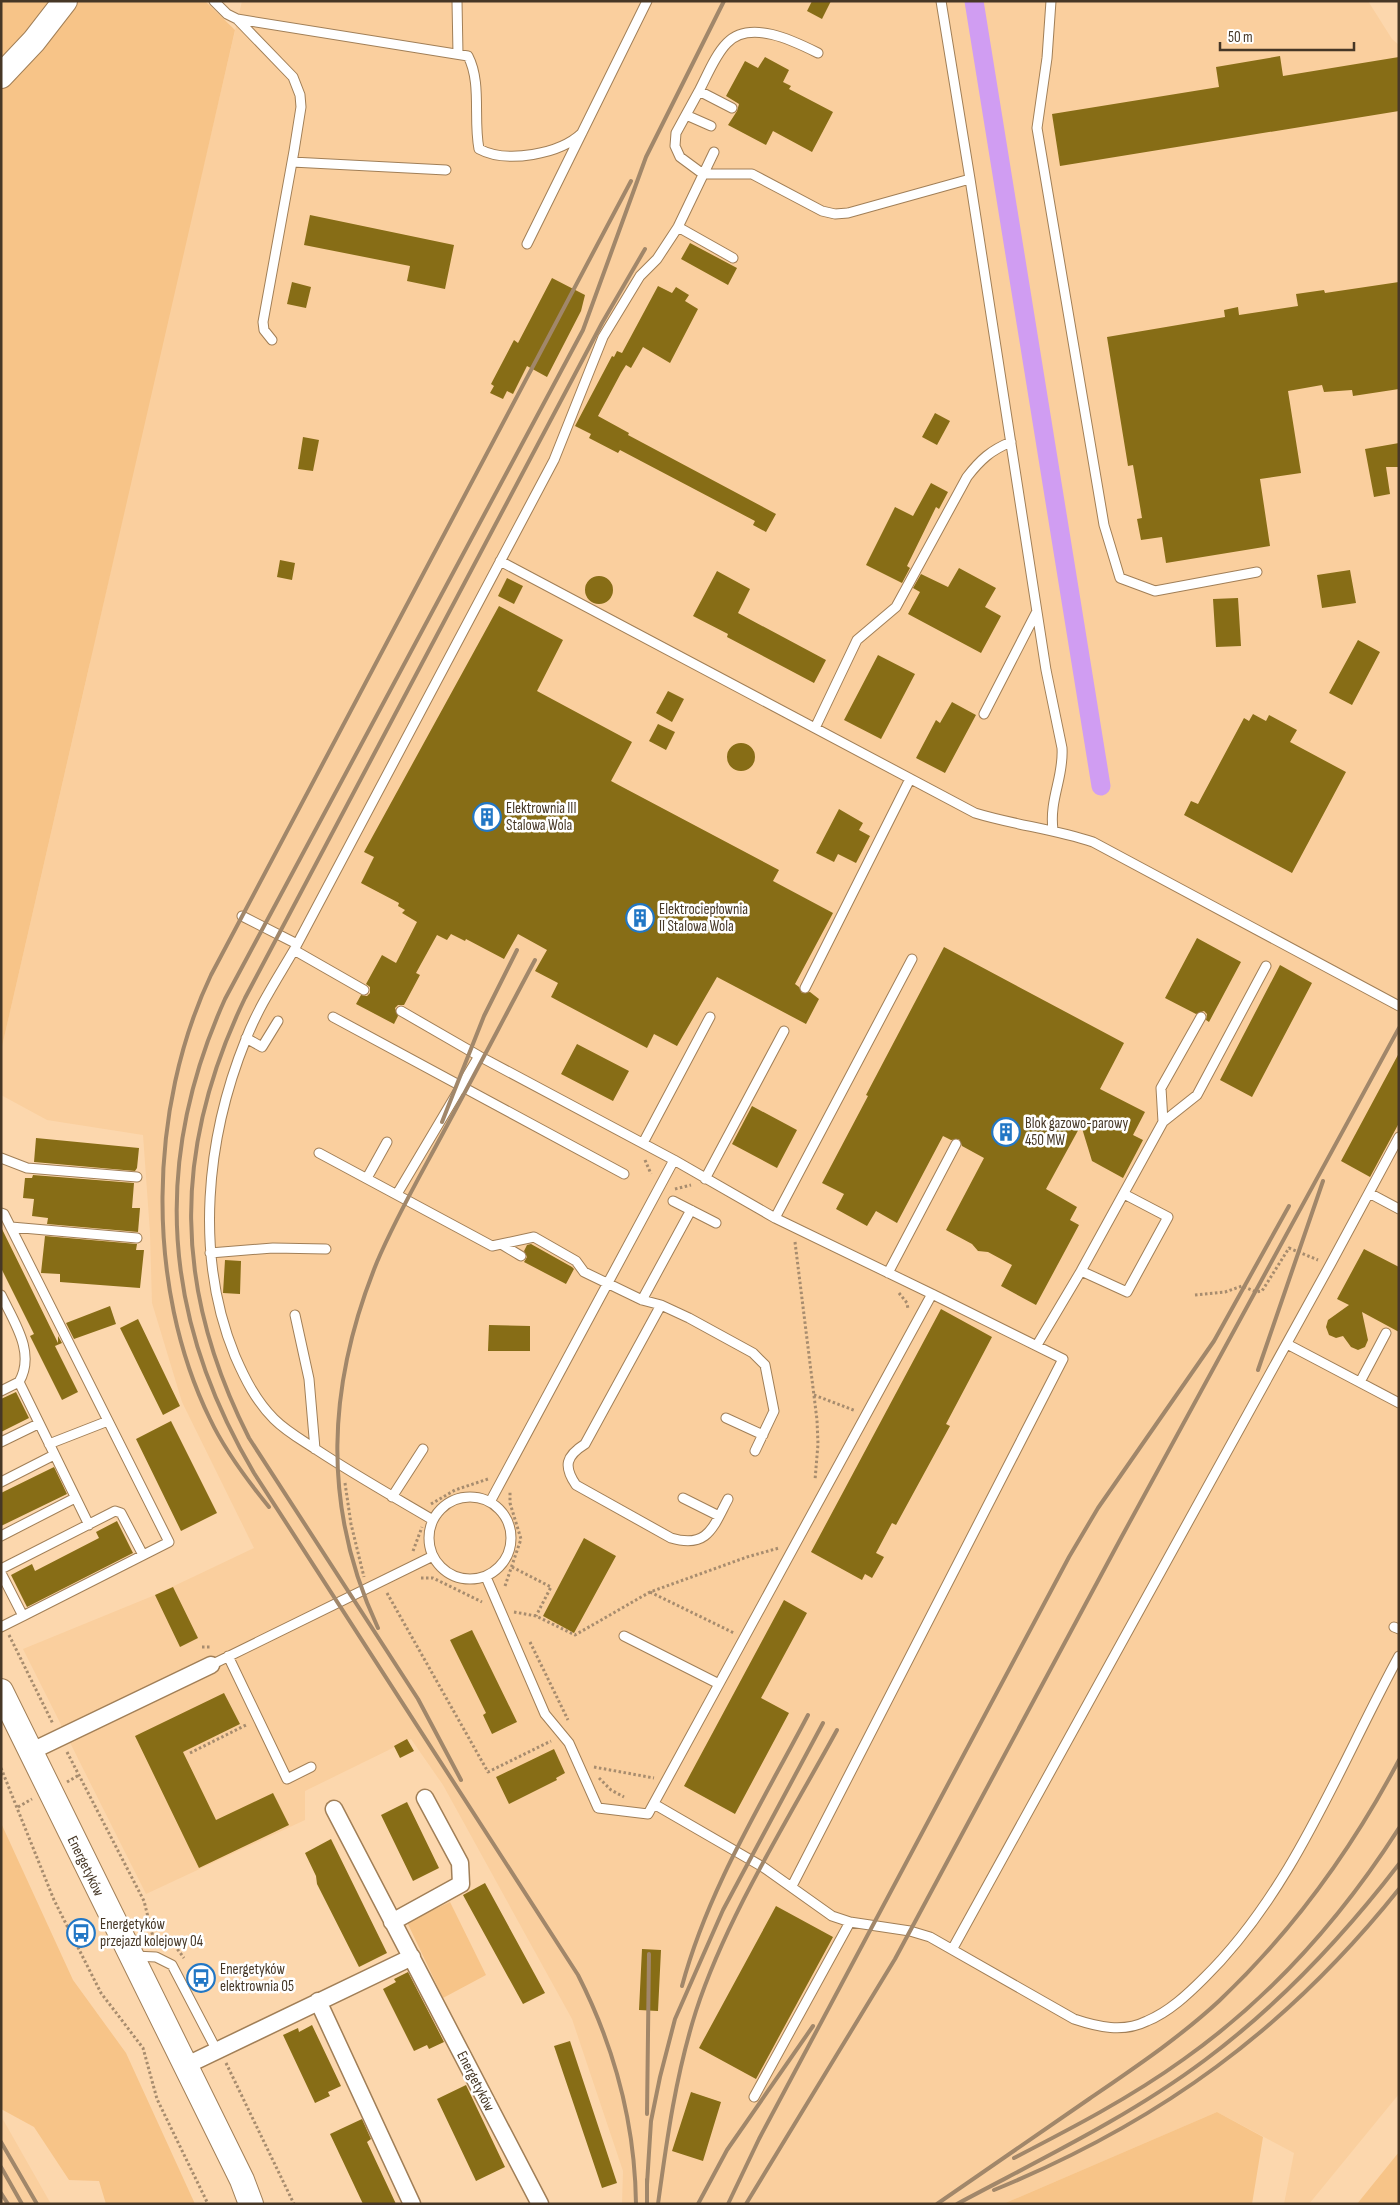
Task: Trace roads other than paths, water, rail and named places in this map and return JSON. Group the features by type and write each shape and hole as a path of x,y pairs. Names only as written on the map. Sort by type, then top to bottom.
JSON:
{"main road":[{"path":"1,76 34,41 65,1"},
{"name":"Energetyków","path":"1,1691 185,2066 242,2180 257,2204"},
{"name":"Energetyków","path":"242,2180 251,2204"}],"street":[{"path":"32,1751 211,1665"},
{"path":"392,1922 461,1884 460,1863 425,1798"},
{"name":"Energetyków","path":"334,1809 540,2204"},
{"path":"185,2066 318,2001 412,1958"},
{"path":"318,2001 412,2204"}],"lane":[{"path":"214,1 227,14 237,19 468,56 474,68 476,134 479,149 490,155 518,156 552,150 572,143 582,133"},
{"path":"457,1 458,54"},
{"path":"527,244 647,1"},
{"path":"941,1 1011,442 1036,613 1062,748 1063,761 1052,800 1054,830"},
{"path":"1051,1 1047,58 1037,128 1104,525 1120,578 1154,592 1257,572"},
{"path":"237,19 293,77 300,95 301,107 263,322 264,330 272,340"},
{"path":"818,53 794,42 768,34 738,35 726,44 676,132 675,146 680,157 704,174 752,174 822,211 835,214 848,213 970,179"},
{"path":"699,91 732,108"},
{"path":"686,114 711,126"},
{"path":"430,1518 295,1438 274,1419 254,1395 226,1335 218,1306 210,1254 210,1203 220,1129 227,1096 246,1038 258,1012 296,947 554,460 603,337 640,276 657,259 678,227 714,152"},
{"path":"292,162 446,170"},
{"path":"678,227 734,258"},
{"path":"815,728 857,640 896,607 967,477 980,460 997,448 1011,442"},
{"path":"500,561 975,813 1003,822 1054,830 1093,842 1399,1006"},
{"path":"984,714 1036,613"},
{"path":"805,988 910,779"},
{"path":"242,916 364,990"},
{"path":"775,1218 912,959"},
{"path":"1037,1345 1081,1271 1163,1122 1197,1095 1266,966"},
{"path":"401,1011 478,1056 674,1160 775,1218 1063,1359 792,1886"},
{"path":"333,1017 624,1174"},
{"path":"644,1144 710,1017"},
{"path":"1163,1122 1161,1088 1201,1017"},
{"path":"246,1038 262,1047 278,1021"},
{"path":"705,1179 784,1031"},
{"path":"396,1194 478,1056"},
{"path":"953,1948 1287,1344 1399,1137"},
{"path":"367,1178 387,1142"},
{"path":"888,1273 956,1144"},
{"path":"319,1153 492,1246 534,1238 576,1261 584,1272 642,1300 661,1305 753,1353 765,1365 774,1411 755,1451"},
{"path":"1,1158 27,1168 137,1177"},
{"path":"490,1502 674,1160"},
{"path":"1369,1193 1399,1209"},
{"path":"1081,1271 1127,1292 1168,1218 1124,1194"},
{"path":"671,1197 716,1223"},
{"path":"642,1300 691,1210"},
{"path":"1,1213 11,1227 169,1542 3,1626"},
{"path":"11,1227 137,1238"},
{"path":"502,1244 521,1256"},
{"path":"210,1254 247,1249 326,1248"},
{"path":"486,1577 545,1714 569,1743 598,1808 648,1814 932,1294"},
{"path":"1,1295 25,1347 27,1363 19,1382 1,1391"},
{"path":"661,1305 586,1444 574,1451 568,1464 570,1476 576,1485 671,1538 685,1542 701,1539 708,1535 728,1499"},
{"path":"295,1315 309,1379 315,1449"},
{"path":"1360,1382 1386,1333"},
{"path":"1287,1344 1399,1402"},
{"path":"19,1382 88,1524"},
{"path":"726,1418 762,1435"},
{"path":"49,1444 108,1421"},
{"path":"1,1442 38,1424"},
{"path":"392,1497 423,1449"},
{"path":"1,1482 54,1455"},
{"path":"472,1496 490,1502 505,1516 512,1534 511,1547 506,1559 497,1570 486,1577 474,1580 450,1574 440,1566 433,1556 429,1538 430,1518 454,1500 472,1496"},
{"path":"1,1536 75,1498"},
{"path":"683,1498 719,1516"},
{"path":"23,1616 1,1571 88,1524 115,1511 121,1513 143,1555"},
{"path":"211,1665 433,1556"},
{"path":"624,1636 719,1684"},
{"path":"228,1656 269,1739 276,1763 287,1779 311,1767"},
{"path":"654,1804 792,1886 832,1916 850,1922 910,1931 930,1937 953,1948 1082,2022 1099,2028 1122,2028 1147,2022 1185,1997 1249,1930 1278,1884 1342,1770 1399,1656"},
{"path":"754,2097 850,1922"},
{"path":"130,1955 164,1960 172,1965 218,2051"}],"waterway":[{"path":"974,1 1101,786"}],"railway":[{"path":"636,2204 632,2144 620,2086 603,2030 578,1975 254,1473 224,1415 201,1357 185,1299 178,1240 178,1180 186,1121 201,1060 225,999 583,330 646,157 724,1"},
{"path":"269,1507 237,1465 210,1419 189,1367 174,1312 165,1255 162,1197 166,1139 175,1082 190,1027 211,975 631,181"},
{"path":"461,1780 418,1699 249,1438 224,1382 206,1327 195,1273 191,1219 194,1164 204,1110 221,1054 245,998 602,323 645,249"},
{"path":"442,1122 484,1016 517,950"},
{"path":"378,1628 360,1582 347,1537 339,1491 337,1445 340,1400 348,1354 360,1308 377,1262 392,1229 535,960"},
{"path":"746,2204 895,1959 1121,1538 1399,1028"},
{"path":"1258,1370 1323,1181"},
{"path":"728,2204 759,2139 1069,1557 1098,1508 1214,1341 1289,1206"},
{"path":"682,1986 693,1950 721,1881 808,1715"},
{"path":"647,2184 651,2121 675,2019 723,1910 823,1723"},
{"path":"658,2204 683,2058 696,2011 709,1975 724,1939 760,1868 837,1730"},
{"path":"937,2204 1123,2076 1188,2028 1219,2001 1272,1947 1319,1888 1361,1826 1399,1760"},
{"path":"1014,2158 1079,2124 1143,2087 1184,2059 1246,2010 1275,1983 1329,1924 1377,1861 1399,1828"},
{"path":"957,2204 1115,2119 1176,2081 1233,2039 1309,1969 1355,1918 1399,1864"},
{"path":"994,2190 1112,2134 1166,2102 1217,2066 1265,2028 1312,1986 1399,1889"},
{"path":"647,2114 649,1954"},
{"path":"698,2204 727,2150 813,2026"},
{"path":"1,2142 37,2204"},
{"path":"1,2167 22,2204"},
{"path":"647,2179 647,2204"},
{"path":"1,2193 8,2204"}],"place":[{"name":"Elektrownia III Stalowa Wola","path":"487,817"},
{"name":"Elektrociepłownia II Stalowa Wola","path":"640,918"},
{"name":"Blok gazowo-parowy 450 MW","path":"1006,1132"},
{"name":"Energetyków przejazd kolejowy 04","path":"81,1933"},
{"name":"Energetyków elektrownia 05","path":"201,1978"}]}
